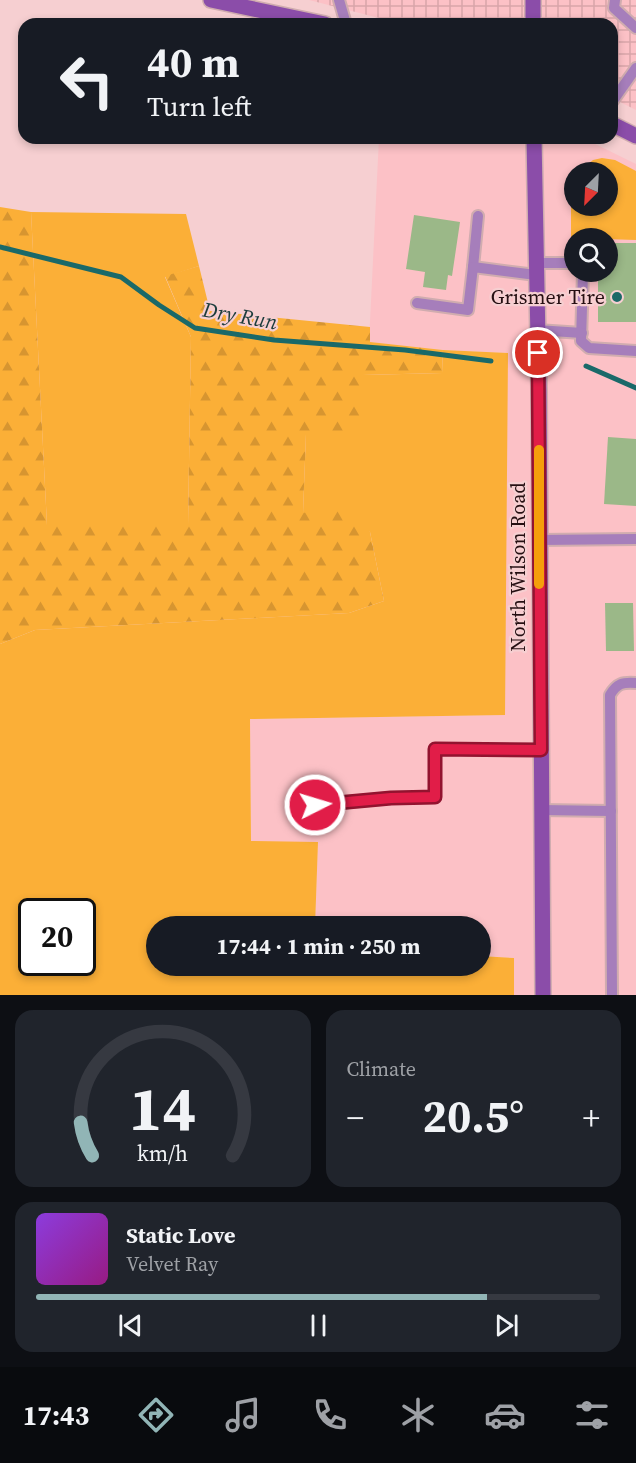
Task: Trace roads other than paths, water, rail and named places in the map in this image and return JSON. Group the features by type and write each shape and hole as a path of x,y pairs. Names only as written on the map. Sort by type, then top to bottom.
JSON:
{"main road":[{"path":"211,0 252,4 304,18"},
{"path":"533,0 533,18"},
{"path":"618,127 636,136"},
{"name":"North Wilson Road","path":"534,144 543,995"}],"lane":[{"path":"339,0 344,18"},
{"path":"615,0 614,9 636,28"},
{"path":"618,94 636,68"},
{"path":"417,303 468,310 478,216"},
{"path":"473,267 536,269 564,264"},
{"path":"583,282 581,341 589,348 636,351"},
{"path":"537,330 582,333"},
{"path":"539,540 636,539"},
{"path":"612,995 610,694 615,686 624,682 636,683"},
{"path":"297,807 391,798 435,797 435,749 541,750"},
{"path":"541,810 611,811"}],"waterway":[{"name":"Dry Run","path":"0,247 121,277 195,328 274,340 405,350 491,361"},
{"name":"Dry Run","path":"586,366 636,388"}],"place":[{"name":"Grismer Tire","path":"617,297"}]}
